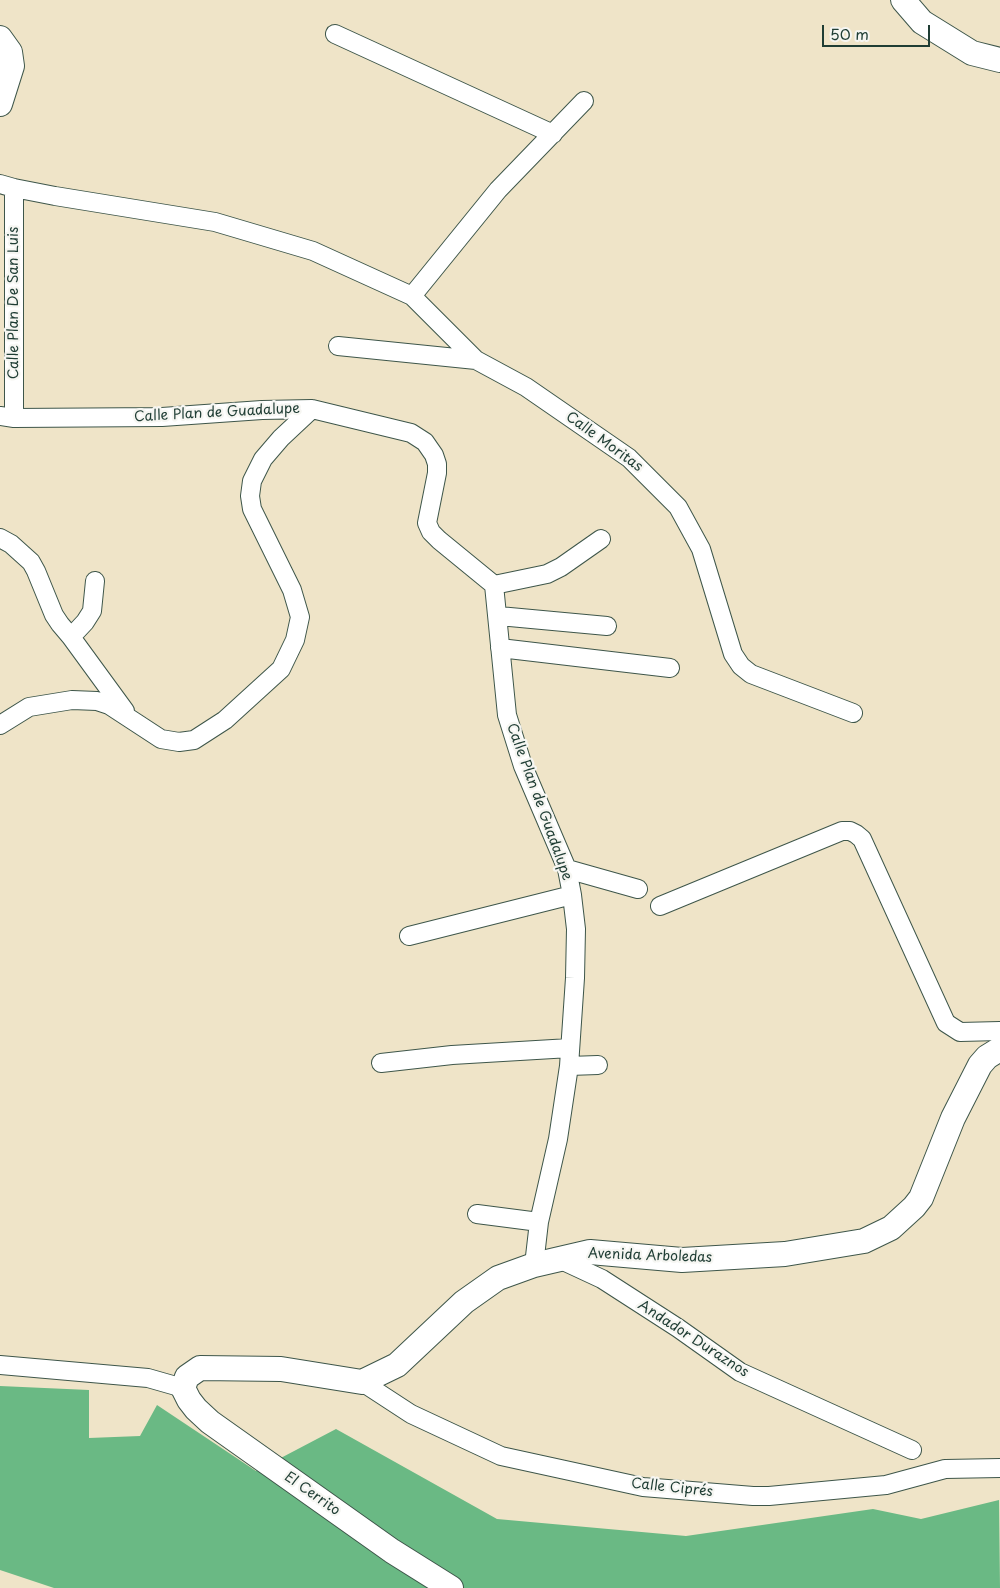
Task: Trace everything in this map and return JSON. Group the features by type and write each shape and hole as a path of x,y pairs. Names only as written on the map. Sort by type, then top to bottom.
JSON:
{"main road":[{"path":"903,0 922,22 972,53 1000,60"},
{"path":"0,38 10,52 12,66 0,104"},
{"name":"Avenida Arboledas","path":"362,1382 397,1365 471,1296 498,1278 534,1265 590,1252 682,1260 784,1254 864,1241 891,1228 921,1198 953,1118 980,1065 1000,1049"},
{"path":"183,1388 187,1377 200,1368 281,1369 362,1382"},
{"name":"El Cerrito","path":"183,1388 192,1405 210,1422 392,1551 451,1588"}],"street":[{"path":"335,34 552,134"},
{"path":"7,186 215,222 314,251 412,296 498,190 584,101"},
{"name":"Calle Plan De San Luis","path":"7,186 7,417"},
{"name":"Calle Moritas","path":"412,296 476,360 526,387 629,458 678,508 701,549 734,654 741,666 751,674 853,713"},
{"path":"338,346 476,360"},
{"path":"0,725 29,707 72,700 109,705 161,739 179,742 194,740 224,720 281,669 295,640 300,616 292,590 252,509 250,496 252,481 263,459 281,438 312,409"},
{"name":"Calle Plan de Guadalupe","path":"7,417 162,418 262,410 312,409 411,433 425,442 434,455 438,474 427,523 431,532 439,540 494,585 507,715 523,766 567,869 572,894 576,929 575,978 569,1066 558,1139 539,1222 534,1265"},
{"path":"0,538 11,544 31,562 54,615 130,718"},
{"path":"494,585 547,574 561,567 601,539"},
{"path":"71,637 92,611 95,581"},
{"path":"498,616 607,626"},
{"path":"500,648 670,668"},
{"path":"660,906 842,831 850,831 862,839 946,1023 960,1032 1000,1031"},
{"path":"567,869 638,889"},
{"path":"409,936 572,894"},
{"path":"381,1063 452,1055 570,1048"},
{"path":"569,1066 598,1064"},
{"path":"477,1214 539,1222"},
{"name":"Andador Duraznos","path":"560,1259 607,1283 678,1328 740,1372 912,1450"},
{"path":"0,1365 148,1378 183,1388"},
{"name":"Calle Ciprés","path":"362,1382 411,1414 501,1456 643,1487 769,1496 886,1485 945,1469 1000,1468"}],"green space":[{"path":"0,1386 89,1390 89,1438 140,1436 157,1405 256,1471 336,1429 497,1519 686,1536 873,1509 921,1519 999,1500 1000,1588 54,1588 0,1570"}]}
